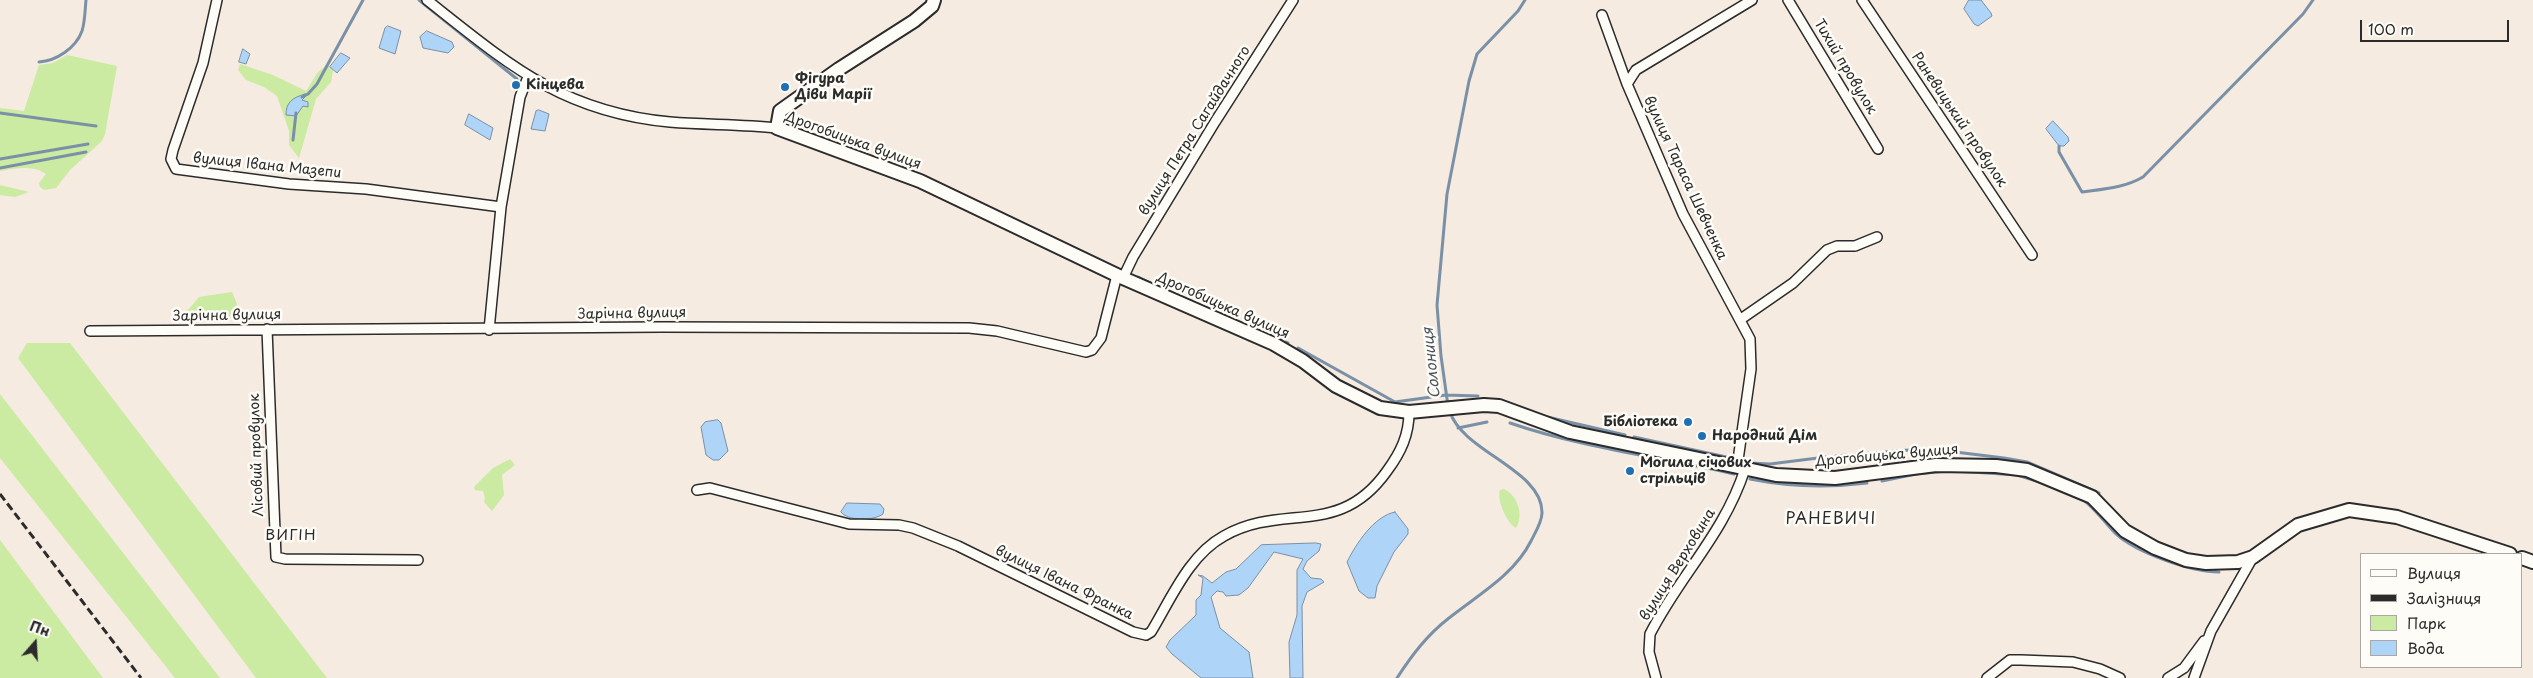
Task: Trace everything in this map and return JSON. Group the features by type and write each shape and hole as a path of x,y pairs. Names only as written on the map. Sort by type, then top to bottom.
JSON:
{"street":[{"name":"вулиця Івана Мазепи","path":"217,0 203,64 173,150 171,159 176,169 290,184 366,189 502,207"},
{"name":"Дрогобицька вулиця","path":"427,0 528,77 569,98 600,109 638,118 670,122 777,128 920,181 1120,277 1289,351 1336,386 1367,403 1389,411 1409,412 1484,405 1506,408 1570,432 1741,468 1803,478 1835,478 1936,465 2014,468 2040,474 2092,497 2124,530 2168,554 2206,563 2238,562 2253,557 2298,525 2349,510 2396,517 2507,553"},
{"name":"вулиця Петра Сагайдачного","path":"1120,277 1215,122 1293,0"},
{"path":"1626,84 1636,70 1752,0"},
{"name":"Тихий провулок","path":"1788,0 1878,149"},
{"name":"Раневицький провулок","path":"1862,0 2032,255"},
{"path":"777,128 780,111 935,2"},
{"name":"вулиця Тараса Шевченка","path":"1602,15 1626,84 1683,214 1719,284 1741,319 1750,339 1752,357 1741,468"},
{"path":"489,330 502,207 520,97 528,77"},
{"path":"1741,319 1792,283 1827,250 1837,246 1855,246 1878,237"},
{"name":"Зарічна вулиця","path":"90,331 267,329 489,330 662,327 969,328 997,331 1086,352 1092,350 1101,338 1120,277"},
{"name":"Лісовий провулок","path":"267,329 276,556 285,559 418,560"},
{"name":"вулиця Івана Франка","path":"697,490 710,488 849,524 865,526 889,524 913,528 958,546 1133,632 1146,635 1151,632 1194,562 1211,544 1223,536 1251,524 1330,514 1354,504 1368,494 1380,481 1401,449 1408,430 1409,412"},
{"name":"вулиця Верховина","path":"1656,678 1649,652 1650,634 1717,532 1731,504 1741,468"},
{"path":"2194,678 2211,631 2224,604 2253,557"},
{"path":"2168,678 2190,661 2211,631"},
{"path":"1987,678 2003,664 2016,660 2073,662 2120,678"}],"green space":[{"path":"67,55 117,66 105,134 102,141 70,170 56,188 44,190 40,187 39,183 46,174 41,171 24,168 0,171 0,108 24,111 39,65 53,63"},
{"path":"240,64 273,75 306,91 318,72 327,65 333,70 331,82 316,99 299,158 289,145 289,131 277,96 264,87 246,80 238,70"},
{"path":"0,185 29,192 15,197 0,195"},
{"path":"232,292 237,304 231,317 223,320 182,320 181,314 189,309 199,297"},
{"path":"27,343 70,343 327,678 256,678 18,358"},
{"path":"0,394 220,678 175,678 0,458"},
{"path":"510,459 515,465 502,475 504,495 492,511 484,502 483,491 475,490 474,487 493,468"},
{"path":"1504,489 1513,496 1518,506 1519,517 1516,528 1509,521 1501,504 1499,494 1500,490"},
{"path":"0,540 103,678 0,678"}],"water":[{"path":"1969,0 1981,0 1992,16 1978,26 1974,24 1964,9"},
{"path":"388,26 401,31 395,54 379,48 385,28"},
{"path":"427,31 452,42 454,47 448,53 423,48 420,37"},
{"path":"243,49 250,54 246,64 239,62"},
{"path":"341,53 350,58 337,73 330,67"},
{"path":"305,94 302,100 308,102 308,107 303,106 296,116 286,115 287,107 291,101"},
{"path":"539,110 549,114 545,131 531,129 536,111"},
{"path":"469,114 493,128 490,140 465,125"},
{"path":"2053,121 2068,137 2069,141 2064,146 2059,146 2046,129"},
{"path":"718,420 721,423 728,451 719,460 713,460 706,455 701,427 705,422"},
{"path":"847,503 880,504 884,509 883,514 867,519 849,517 841,512"},
{"path":"1395,512 1408,529 1408,534 1394,552 1377,586 1375,598 1368,598 1359,591 1347,562 1366,532 1380,519"},
{"path":"1321,544 1319,551 1307,561 1303,569 1311,578 1321,579 1324,582 1307,592 1302,606 1303,678 1290,678 1289,642 1297,615 1297,570 1303,559 1274,552 1248,588 1239,595 1226,596 1223,592 1217,591 1211,597 1220,628 1249,652 1253,678 1201,678 1166,647 1170,640 1196,615 1196,600 1201,595 1203,578 1198,575 1203,576 1212,583 1226,572 1236,569 1261,545"}],"waterway":[{"path":"39,62 58,56 75,43 82,31 86,0"},
{"path":"302,97 308,94 317,84 363,0"},
{"path":"419,0 517,79"},
{"name":"Солониця","path":"1448,406 1441,356 1437,305 1447,194 1469,81 1477,54 1518,11 1525,0"},
{"path":"2059,146 2059,152 2082,192 2121,186 2143,177 2303,14 2313,0"},
{"path":"0,113 96,126"},
{"path":"293,140 296,113"},
{"path":"0,159 88,144"},
{"path":"0,168 86,152"},
{"path":"1138,277 1172,293"},
{"path":"1262,332 1288,343"},
{"path":"1298,348 1395,402 1446,395 1478,396"},
{"name":"Солониця","path":"1397,678 1414,653 1434,631 1494,584 1515,564 1531,541 1542,516 1539,498 1530,485 1517,473 1470,439 1458,426 1450,412"},
{"path":"1543,416 1625,435"},
{"path":"1458,428 1487,422"},
{"path":"1510,423 1593,446 1734,474"},
{"path":"1634,437 1731,458"},
{"path":"1836,456 1909,450 1939,450 2004,458 2027,462 2099,493"},
{"path":"1751,463 1770,464 1826,457"},
{"path":"1882,481 1916,474 1947,471"},
{"path":"1956,471 2017,475 2043,483"},
{"path":"1750,479 1808,486 1867,483"},
{"path":"2081,498 2116,534 2137,548 2180,565 2219,572"}],"railway":[{"path":"0,494 141,678"}],"place":[{"name":"Кінцева","path":"516,85"},
{"name":"Фігура Діви Марії","path":"785,87"},
{"name":"Бібліотека","path":"1688,422"},
{"name":"Народний Дім","path":"1702,436"},
{"name":"Могила січових стрільців","path":"1630,471"}],"district":[{"name":"РАНЕВИЧІ","path":"1831,520"},
{"name":"ВИГІН","path":"291,536"}]}
